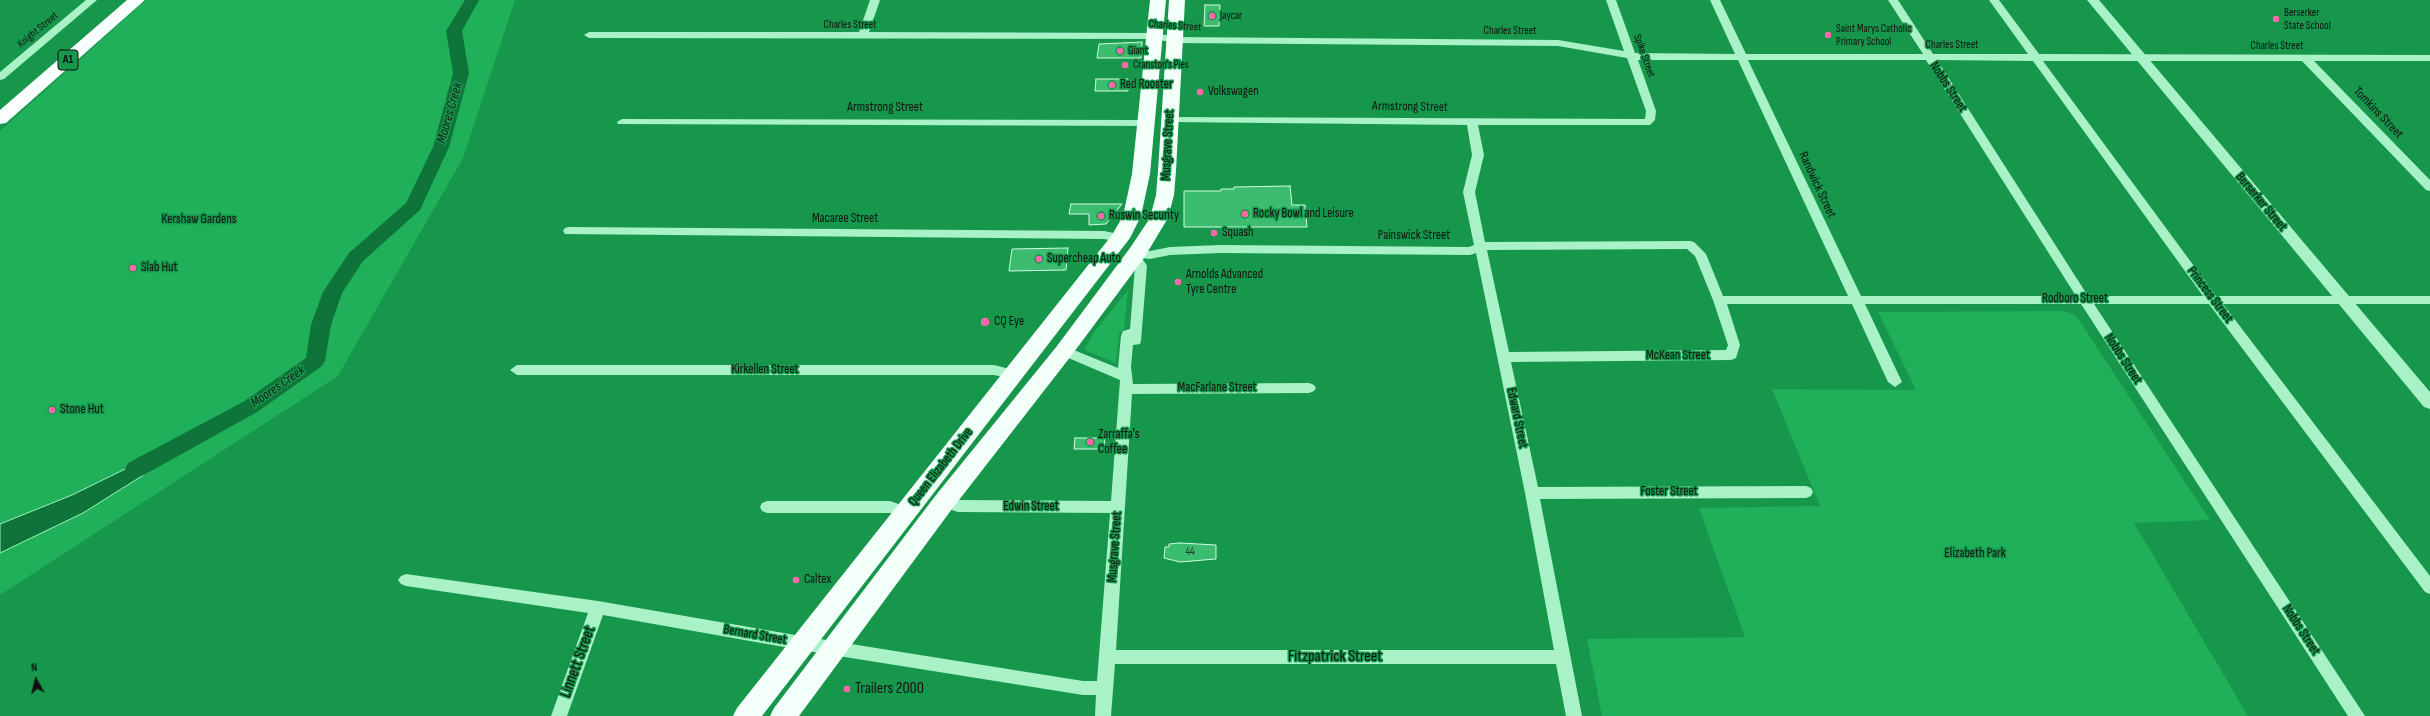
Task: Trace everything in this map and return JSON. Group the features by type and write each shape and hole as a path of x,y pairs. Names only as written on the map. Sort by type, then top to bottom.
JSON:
{"highway":[{"name":"A1","path":"0,106 122,0"},
{"name":"A1","path":"0,119 137,0"}],"main road":[{"name":"Musgrave Street","path":"1132,216 1141,174 1148,123 1158,0"},
{"name":"Musgrave Street","path":"1159,218 1165,196 1177,0"},
{"name":"Queen Elizabeth Drive","path":"746,716 801,643 1120,238 1132,216"},
{"name":"Queen Elizabeth Drive","path":"783,716 944,502 1064,351 1136,255 1159,218"}],"street":[{"name":"Knight Street","path":"0,78 92,0"},
{"path":"862,37 875,0"},
{"name":"Spike Street","path":"1611,0 1651,111 1650,120"},
{"name":"Randwick Street","path":"1715,0 1895,382"},
{"name":"Nobbs Street","path":"1893,0 2084,299 2357,716"},
{"name":"Princess Street","path":"1994,0 2033,57 2212,299 2430,588"},
{"name":"Berserker Street","path":"2093,0 2341,299 2430,403"},
{"name":"Charles Street","path":"589,35 862,37 1155,36 1175,40 1558,43 1631,55 1741,57 2430,58"},
{"name":"Tomkins Street","path":"2305,58 2430,187"},
{"name":"Armstrong Street","path":"1170,119 1638,123 1650,120"},
{"name":"Armstrong Street","path":"622,122 1148,123"},
{"name":"Edward Street","path":"1472,122 1478,155 1469,192 1532,493 1574,716"},
{"name":"Macaree Street","path":"569,231 1104,235 1120,238"},
{"name":"Painswick Street","path":"1136,255 1150,255 1170,251 1220,249 1470,251 1488,245 1690,245"},
{"name":"McKean Street","path":"1504,357 1731,355 1734,345 1719,300 1700,254 1690,245"},
{"name":"Musgrave Street","path":"1103,716 1127,383 1124,367 1127,336 1128,334 1136,332 1141,266 1136,255"},
{"name":"Rodboro Street","path":"1719,300 2430,300"},
{"path":"1064,351 1127,383"},
{"name":"Kirkellen Street","path":"517,370 994,370 1013,374"},
{"name":"MacFarlane Street","path":"1127,383 1309,388"},
{"name":"Foster Street","path":"1532,493 1806,492"},
{"name":"Edwin Street","path":"944,502 963,507 1118,507"},
{"path":"767,507 890,508 905,512"},
{"name":"Bernard Street","path":"406,580 598,608 801,643 1083,688 1104,688"},
{"name":"Linnett Street","path":"559,716 598,608"},
{"name":"Fitzpatrick Street","path":"1107,657 1563,657"}],"green space":[{"name":"Kershaw Gardens","path":"146,0 515,0 463,158 338,376 0,595 0,131"},
{"path":"1128,290 1124,329 1119,334 1116,363 1084,350 1095,331"},
{"name":"Elizabeth Park","path":"2065,311 2077,317 2210,520 2134,523 2248,716 1602,716 1587,639 1745,637 1699,508 1820,506 1772,389 1916,390 1878,312"}],"shaded area":[{"path":"160,452 161,464 83,513 0,553 0,524 72,495"}],"building":[{"name":"Jaycar","path":"1205,5 1220,5 1219,26 1204,26"},
{"name":"Giant","path":"1142,42 1141,58 1097,58 1099,44"},
{"name":"Red Rooster","path":"1096,79 1128,79 1128,91 1095,91"},
{"name":"Rocky Bowl and Leisure","path":"1290,186 1292,205 1305,205 1307,227 1184,227 1184,191 1221,191 1221,189 1234,189 1234,187"},
{"name":"Ruswin Security","path":"1071,204 1122,204 1106,224 1089,225 1089,214 1069,214"},
{"name":"Supercheap Auto","path":"1068,248 1066,270 1009,271 1012,249"},
{"name":"Zarraffa's Coffee","path":"1075,438 1105,438 1104,449 1074,449"},
{"path":"1180,543 1216,545 1216,559 1180,562 1164,558 1165,547 1169,547 1169,544"}],"waterway":[{"name":"Moores Creek","path":"136,469 250,407 315,361 321,325 333,292 356,257 414,206 441,147 461,73 454,31 472,0"}],"place":[{"name":"Jaycar","path":"1212,16"},
{"name":"Berserker State School","path":"2276,19"},
{"name":"Saint Marys Catholic Primary School","path":"1828,35"},
{"name":"Giant","path":"1120,51"},
{"name":"Cranston's Pies","path":"1125,65"},
{"name":"Red Rooster","path":"1112,85"},
{"name":"Volkswagen","path":"1200,92"},
{"name":"Rocky Bowl and Leisure","path":"1245,214"},
{"name":"Ruswin Security","path":"1101,216"},
{"name":"Squash","path":"1214,233"},
{"name":"Supercheap Auto","path":"1039,259"},
{"name":"Slab Hut","path":"133,268"},
{"name":"Arnolds Advanced Tyre Centre","path":"1178,282"},
{"name":"CQ Eye","path":"985,322"},
{"name":"Stone Hut","path":"52,410"},
{"name":"Zarraffa's Coffee","path":"1090,442"},
{"name":"Caltex","path":"796,580"},
{"name":"Trailers 2000","path":"847,689"}]}
